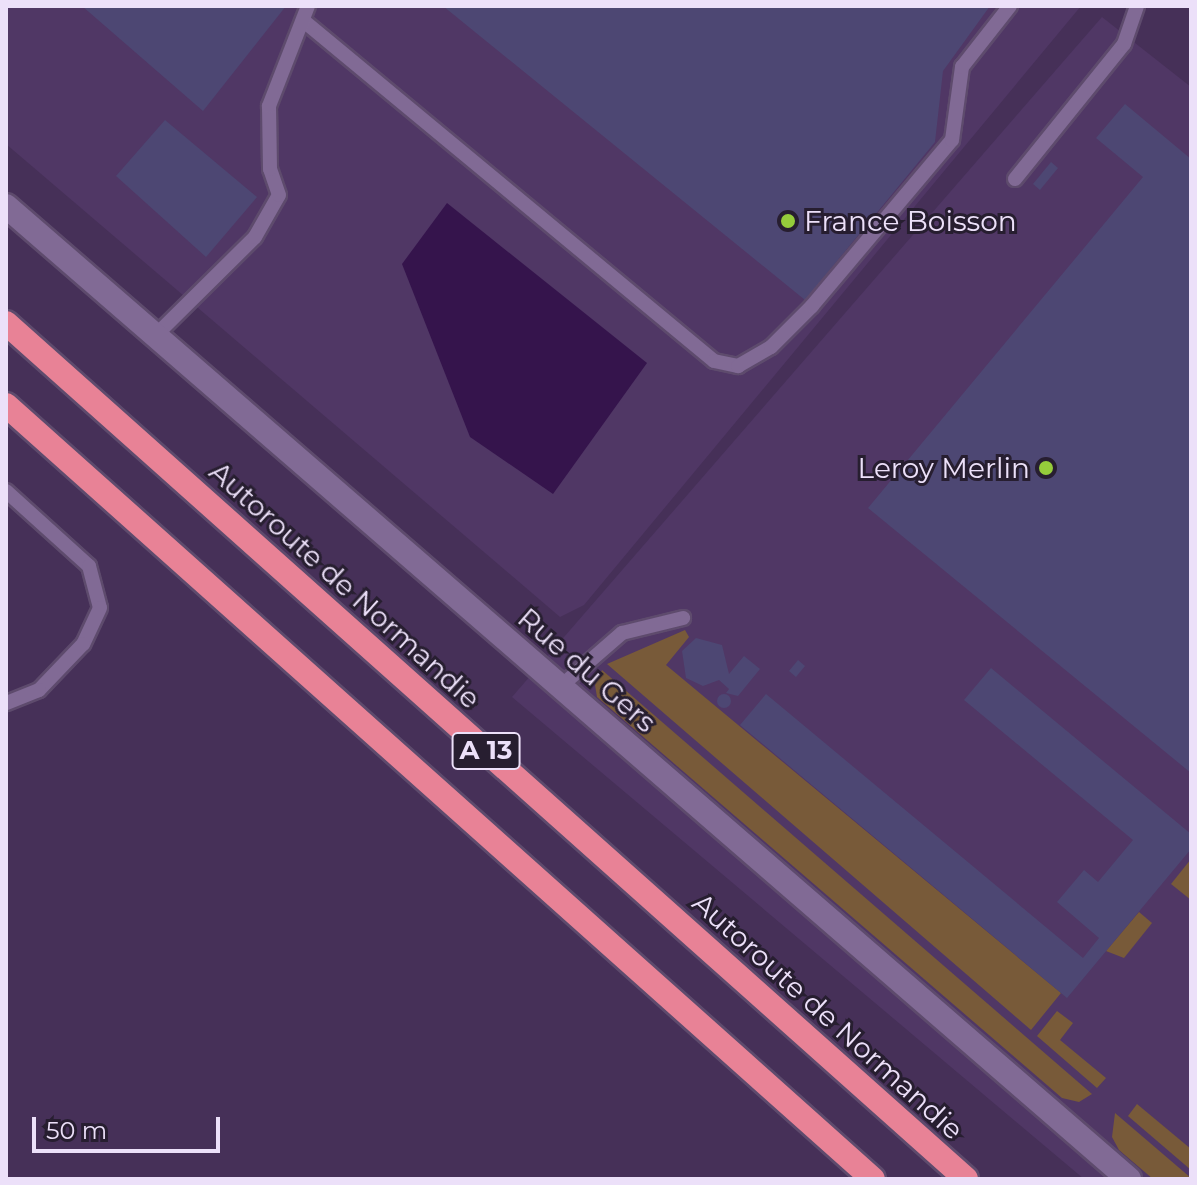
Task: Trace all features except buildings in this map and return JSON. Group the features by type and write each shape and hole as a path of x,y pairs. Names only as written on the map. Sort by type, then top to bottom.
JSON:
{"highway":[{"name":"Autoroute de Normandie","path":"6,323 966,1179"},
{"name":"A 13","path":"6,405 873,1179"}],"street":[{"name":"Rue du Gers","path":"6,206 1129,1179"}],"lane":[{"path":"156,335 255,237 279,195 270,169 269,106 289,44 305,22 308,6"},
{"path":"305,22 714,361 738,366 771,347 812,306 952,140 962,67 1010,6"},
{"path":"1015,179 1124,44 1137,6"},
{"path":"6,491 89,566 100,608 83,644 39,690 6,703"},
{"path":"561,686 622,633 683,618"}],"shaded area":[{"path":"6,6 1081,6 584,605 560,617 6,144"},
{"path":"1102,17 1191,87 1191,1179 1084,1179 512,697"},
{"path":"447,203 647,363 553,494 470,437 402,264"},
{"path":"685,630 689,637 666,665 1061,993 1031,1030 607,664"},
{"path":"602,670 1092,1094 1079,1102 1062,1098 597,697 595,685"},
{"path":"1191,859 1191,900 1171,884"},
{"path":"1139,912 1152,923 1124,958 1106,951"},
{"path":"1057,1011 1073,1023 1060,1040 1106,1078 1097,1088 1037,1036"},
{"path":"1137,1104 1191,1149 1191,1170 1128,1116"},
{"path":"1115,1113 1191,1179 1153,1179 1119,1150 1112,1137"}],"place":[{"name":"France Boisson","path":"788,221"},
{"name":"Leroy Merlin","path":"1046,468"}]}
